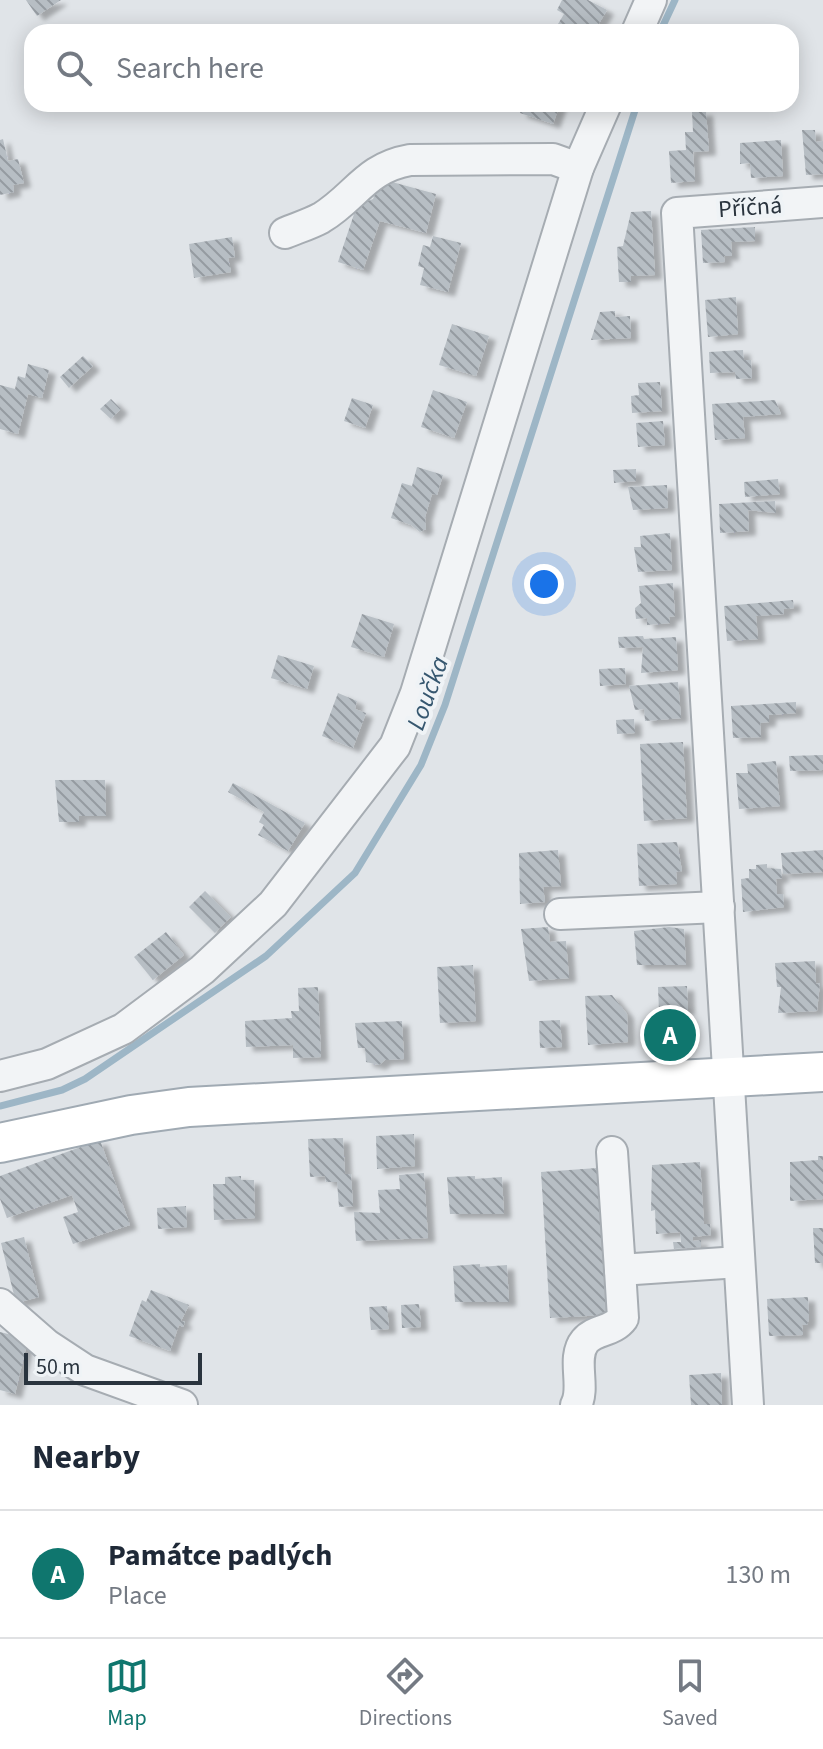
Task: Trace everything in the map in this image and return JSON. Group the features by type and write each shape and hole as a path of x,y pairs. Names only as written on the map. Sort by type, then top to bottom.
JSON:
{"main road":[{"path":"0,1143 131,1115 189,1107 823,1072"}],"street":[{"path":"640,24 651,0"},
{"path":"0,1076 47,1064 123,1029 202,970 273,904 395,746 416,693 578,168 602,112"},
{"path":"285,233 321,218 368,175 387,164 410,160 553,159 578,168"},
{"name":"Příčná","path":"719,907 677,213 823,202"},
{"path":"560,914 719,907 748,1405"},
{"path":"576,1405 580,1351 585,1341 610,1329 623,1318 612,1152"},
{"path":"620,1270 739,1262"},
{"path":"0,1304 47,1345 85,1370 182,1405"}],"building":[{"path":"26,0 61,0 37,16"},
{"path":"562,0 588,0 607,10 599,24 558,24 564,14 557,10"},
{"path":"520,112 557,112 553,124"},
{"path":"692,112 706,112 709,151 693,152 695,181 671,183 669,151 686,150 685,132 693,132"},
{"path":"802,130 815,130 816,142 823,141 823,174 806,175"},
{"path":"3,139 8,161 18,159 24,183 13,185 14,192 0,195 0,140"},
{"path":"781,140 783,176 751,178 750,163 740,164 740,143"},
{"path":"381,179 436,194 426,233 380,221 363,270 338,262 357,205 373,199"},
{"path":"651,211 655,275 631,276 631,282 619,282 617,247 623,246 631,212"},
{"path":"755,227 755,241 731,242 732,256 724,256 725,262 703,263 701,230"},
{"path":"433,236 461,243 448,292 420,285 424,268 418,266 423,245 430,247"},
{"path":"232,237 235,257 228,258 231,272 194,278 189,244"},
{"path":"736,297 738,334 708,337 705,300"},
{"path":"615,311 615,317 630,316 631,338 591,340 600,312"},
{"path":"452,324 489,336 476,376 439,365"},
{"path":"743,350 744,360 751,360 752,378 736,379 735,372 710,373 709,352"},
{"path":"83,356 93,366 69,388 60,377"},
{"path":"28,364 49,370 42,398 28,394 18,434 0,429 0,385 15,389 18,376 25,378"},
{"path":"660,382 662,411 632,413 631,396 639,395 638,383"},
{"path":"433,390 467,402 454,438 421,427"},
{"path":"352,398 373,405 365,428 344,421"},
{"path":"111,399 121,409 111,419 100,409"},
{"path":"775,400 781,414 743,417 745,438 715,440 712,404"},
{"path":"663,421 665,445 638,447 636,423"},
{"path":"417,467 443,475 437,495 432,494 425,517 426,529 420,532 391,518 402,483 412,486"},
{"path":"636,469 636,481 614,483 613,470"},
{"path":"778,479 780,494 745,497 744,482"},
{"path":"667,485 668,508 633,510 628,487"},
{"path":"775,501 776,513 748,510 749,531 720,533 719,504"},
{"path":"670,533 672,570 638,572 634,547 641,547 640,536"},
{"path":"673,583 675,616 669,617 670,623 647,625 647,618 636,619 635,608 641,603 639,586"},
{"path":"793,600 794,608 784,609 784,614 756,616 758,639 727,641 724,606"},
{"path":"362,614 394,624 384,657 351,647"},
{"path":"643,636 644,639 676,637 678,670 641,673 643,647 619,648 618,637"},
{"path":"278,655 314,666 307,689 271,678"},
{"path":"625,668 626,684 600,686 599,669"},
{"path":"678,682 681,718 645,721 644,709 635,710 629,686"},
{"path":"338,693 357,701 355,709 366,713 353,748 322,736"},
{"path":"796,702 796,713 769,715 769,722 760,723 761,737 733,738 731,706"},
{"path":"634,719 635,733 617,734 616,720"},
{"path":"683,742 687,818 644,821 640,744"},
{"path":"823,755 823,770 790,771 789,756"},
{"path":"776,761 780,806 739,809 736,773 748,773 747,764"},
{"path":"55,780 105,780 106,816 79,816 79,822 59,822"},
{"path":"233,783 305,823 288,851 258,835 264,825 259,822 264,812 228,792"},
{"path":"677,842 682,871 676,872 677,884 639,886 637,844"},
{"path":"558,850 561,886 543,887 545,902 520,904 519,853"},
{"path":"823,850 823,872 783,874 781,853"},
{"path":"767,864 767,868 781,869 782,878 776,879 777,894 783,894 784,907 743,912 741,879 749,878 749,869"},
{"path":"205,891 231,917 215,933 189,907"},
{"path":"548,927 550,942 566,941 569,978 529,981 521,929"},
{"path":"669,927 684,929 686,965 637,965 634,931"},
{"path":"166,932 184,955 153,980 134,957"},
{"path":"815,961 816,984 820,983 817,1011 778,1013 781,987 777,987 775,963"},
{"path":"473,965 476,1021 440,1023 437,967"},
{"path":"687,986 688,1010 659,1011 658,987"},
{"path":"318,987 321,1057 293,1058 293,1045 246,1047 245,1021 292,1018 291,1011 299,1011 298,988"},
{"path":"612,995 627,1014 628,1042 588,1045 585,996"},
{"path":"560,1020 562,1047 540,1048 539,1021"},
{"path":"402,1021 404,1059 385,1060 379,1065 366,1062 365,1048 358,1048 355,1023"},
{"path":"414,1134 415,1166 377,1169 376,1136"},
{"path":"343,1138 345,1174 351,1174 353,1206 339,1207 337,1182 326,1182 325,1176 310,1177 308,1139"},
{"path":"100,1140 130,1225 73,1244 63,1217 78,1212 72,1195 7,1218 0,1199 0,1176"},
{"path":"818,1156 823,1156 823,1199 790,1201 790,1162 818,1160"},
{"path":"700,1162 704,1224 710,1224 711,1235 693,1237 693,1241 701,1240 701,1247 674,1249 673,1242 681,1242 680,1232 656,1234 655,1210 651,1211 652,1165"},
{"path":"597,1168 606,1315 550,1318 541,1172"},
{"path":"424,1173 428,1238 356,1241 354,1212 380,1213 378,1190 400,1189 399,1175"},
{"path":"241,1176 241,1180 254,1180 255,1218 214,1220 213,1184 225,1184 225,1177"},
{"path":"475,1176 475,1179 502,1177 504,1214 450,1214 447,1177"},
{"path":"186,1206 187,1227 158,1229 157,1208"},
{"path":"813,1228 823,1228 823,1263 815,1263"},
{"path":"24,1237 39,1297 16,1303 1,1243"},
{"path":"480,1264 480,1267 507,1265 509,1302 455,1302 453,1266"},
{"path":"151,1290 189,1305 181,1321 185,1322 183,1327 179,1325 170,1351 129,1336 142,1300 146,1302"},
{"path":"808,1297 809,1319 807,1325 802,1325 803,1335 769,1336 767,1299"},
{"path":"419,1304 421,1327 402,1328 401,1305"},
{"path":"387,1306 389,1329 371,1330 369,1307"},
{"path":"0,1332 28,1339 15,1394 0,1390"},
{"path":"721,1373 722,1405 691,1405 689,1375"}],"waterway":[{"name":"Loučka","path":"664,24 675,0"},
{"name":"Loučka","path":"0,1106 62,1090 85,1079 266,956 355,873 421,765 445,705 634,112"}],"place":[{"name":"Památce padlých","path":"670,1035"}]}
